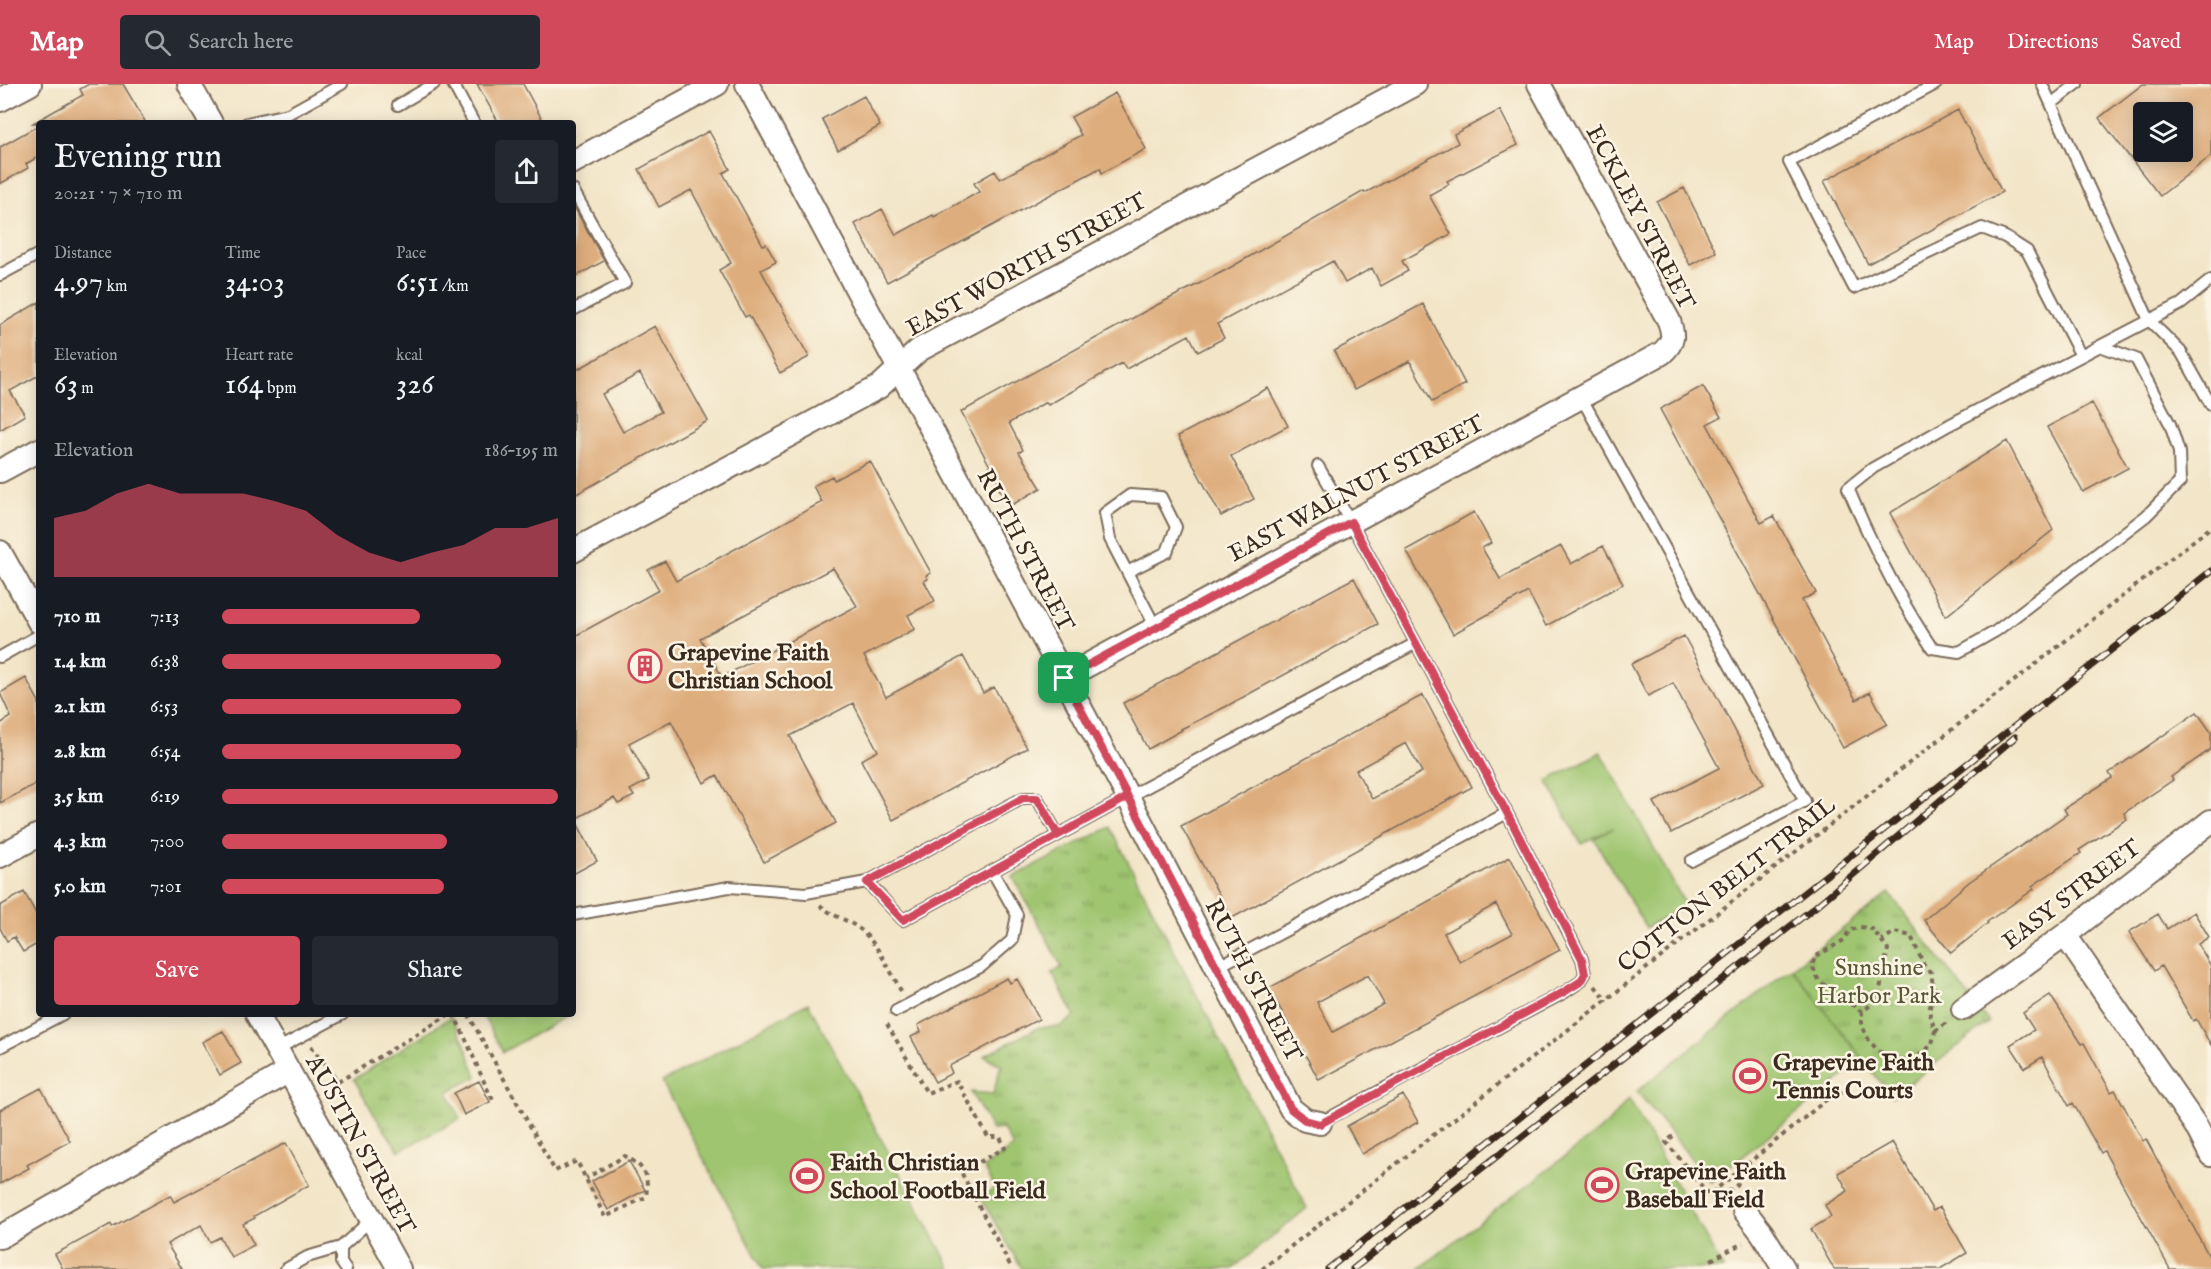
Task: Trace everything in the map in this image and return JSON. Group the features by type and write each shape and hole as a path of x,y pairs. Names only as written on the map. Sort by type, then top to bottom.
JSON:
{"street":[{"path":"0,100 30,84"},
{"path":"189,84 209,120"},
{"path":"576,160 717,84"},
{"name":"RUTH STREET","path":"747,84 1128,797 1291,1109 1305,1120 1320,1124"},
{"name":"EAST WORTH STREET","path":"576,549 879,387 919,351 1415,84"},
{"name":"ECKLEY STREET","path":"1539,84 1669,321 1674,335 1671,345"},
{"name":"EAST WALNUT STREET","path":"1064,678 1662,353 1671,345"},
{"path":"0,471 36,452"},
{"path":"0,552 36,617"},
{"name":"EASY STREET","path":"1964,1009 2065,935 2211,821"},
{"path":"0,856 36,838"},
{"path":"2065,935 2196,1126 2211,1155"},
{"name":"AUSTIN STREET","path":"259,1017 399,1269"},
{"path":"0,1237 289,1071"},
{"path":"1744,1210 1762,1233 1784,1269"}],"lane":[{"path":"261,120 288,114 342,84"},
{"path":"398,105 434,84"},
{"path":"453,84 472,120"},
{"path":"1936,84 1790,162 1854,288 1982,228 2005,237 2027,251 2081,356"},
{"path":"2042,84 2149,320 2181,352 2211,405"},
{"path":"2051,104 2077,84"},
{"path":"576,195 625,283 576,308"},
{"path":"0,275 36,256"},
{"path":"2100,346 2136,359 2170,424 2179,452 2180,482 2146,516 1996,631 1959,652 1932,648 1905,608 1870,541 1848,488 1883,462 2081,356 2149,320 2181,304 2211,280"},
{"path":"1581,397 1805,801 1691,861"},
{"path":"1318,466 1351,522 1507,813 1582,959 1585,974 1580,982 1564,992 1320,1124"},
{"path":"1127,572 1167,552 1176,527 1161,497 1130,495 1105,513 1110,539 1127,572 1156,628"},
{"path":"0,657 36,637"},
{"path":"867,882 903,920 1416,643"},
{"path":"576,914 729,887 806,893 867,882 1023,798 1037,798 1058,835"},
{"path":"1217,967 1507,813"},
{"path":"896,1011 982,966 1012,940 1017,915 992,871"},
{"path":"0,1047 57,1017"},
{"path":"277,1049 338,1017"},
{"path":"286,1269 308,1257 341,1247 372,1219"},
{"path":"341,1247 341,1262 346,1269"}],"path":[{"name":"COTTON BELT TRAIL","path":"1262,1269 2211,527"},
{"path":"806,893 831,915 858,928 883,957 903,993 894,997"},
{"path":"1860,927 1872,929 1888,949 1878,999 1862,1012 1819,981 1812,966 1815,957 1844,940 1849,931 1860,927"},
{"path":"1862,1012 1862,1026 1878,1051 1895,1060 1909,1061 1924,1053 1932,1044 1935,1031 1929,1011 1934,991 1931,973 1924,965 1911,936 1895,932 1882,940"},
{"path":"1884,975 1924,965"},
{"path":"882,1016 927,1093 957,1080 988,1137 1000,1137 1005,1148 961,1172 1012,1269"},
{"path":"304,1035 338,1082 447,1017"},
{"path":"454,1017 468,1041 481,1077 493,1100"},
{"path":"470,1017 555,1171 577,1161 605,1217 646,1197 648,1180 640,1165 625,1156 586,1178"},
{"path":"1673,1136 1666,1142 1709,1195 1836,1092 1874,1098"},
{"path":"1711,1260 1762,1233"}],"green space":[{"path":"1601,752 1686,906 1646,928 1594,839 1613,828 1581,844 1547,781"},
{"path":"1110,827 1307,1208 1232,1269 1022,1269 981,1198 995,1188 984,1167 1013,1147 1003,1129 992,1130 971,1092 993,1094 1001,1065 984,1056 1039,1027 1059,1027 1075,1016 1052,973 1062,967 1013,877"},
{"name":"Sunshine Harbor Park","path":"1889,893 1989,1022 1892,1097 1792,968"},
{"name":"Grapevine Faith Tennis Courts","path":"1792,968 1864,1060 1710,1182 1637,1091"},
{"name":"Faith Christian School Football Field","path":"808,1003 951,1269 763,1269 662,1082"},
{"path":"451,1017 464,1042 477,1077 448,1092 460,1119 399,1151 375,1116 354,1079"},
{"path":"484,1017 566,1017 503,1052"},
{"name":"Grapevine Faith Baseball Field","path":"1629,1099 1723,1269 1419,1269 1607,1124"}],"building":[{"path":"89,84 123,84 144,120 38,120 83,95 80,89"},
{"path":"477,84 523,84 542,120 497,120"},
{"path":"2143,84 2211,84 2211,156 2160,196 2133,162 2193,162 2193,102 2133,102 2133,161 2099,118"},
{"path":"1115,93 1146,149 1102,173 1100,168 887,282 855,224 882,209 896,235 933,215 934,217 979,192 974,183 995,171 1000,179 1081,135 1071,117"},
{"path":"864,96 880,126 838,150 822,119"},
{"path":"1500,110 1518,145 1447,181 1449,184 1429,195 1451,234 1402,261 1408,271 1381,286 1372,268 1345,283 1333,261 1217,324 1224,338 1198,352 1189,335 1126,369 1122,363 1048,405 1046,402 1009,423 1023,450 1019,452 1041,488 1010,506 998,487 1000,485 961,412 1153,307 1226,270 1364,191 1365,193 1458,143 1454,134"},
{"path":"1958,110 2002,192 1868,264 1824,181"},
{"path":"36,127 36,158 26,164 28,168 0,184 0,147"},
{"path":"709,131 730,169 723,173 763,245 766,244 776,262 761,270 809,357 780,373 749,315 745,317 719,270 731,263 691,190 659,207 639,169"},
{"path":"1684,188 1716,252 1690,265 1657,202"},
{"path":"576,210 604,261 576,276"},
{"path":"36,304 36,377 10,391 25,415 0,430 0,325"},
{"path":"1423,304 1465,384 1432,402 1410,361 1354,390 1334,351"},
{"path":"655,326 708,421 576,494 576,370","holes":["640,373 661,412 623,432 602,394"]},
{"path":"1703,386 1721,417 1707,424 1761,523 1774,516 1816,593 1802,600 1856,700 1870,692 1887,724 1843,748 1660,409"},
{"path":"1268,388 1288,426 1231,456 1254,499 1221,516 1178,436"},
{"path":"2092,403 2128,468 2083,492 2047,427"},
{"path":"2007,441 2053,530 1946,616 1890,513"},
{"name":"Grapevine Faith Christian School","path":"870,461 931,573 924,581 935,601 908,615 915,629 864,656 886,697 963,656 983,693 994,687 1027,748 893,820 861,760 878,751 853,703 790,736 836,823 764,862 717,775 704,783 671,721 629,743 649,780 630,790 634,796 618,804 614,798 576,818 576,635 659,590 648,570 665,561 676,581 822,502 813,486 832,476 834,480","holes":["833,568 857,606 722,677 700,638"]},
{"path":"1474,512 1491,543 1482,548 1500,579 1561,546 1571,564 1603,546 1623,584 1546,626 1528,592 1453,634 1406,550"},
{"path":"1354,578 1378,624 1181,729 1148,749 1123,703"},
{"path":"1684,636 1764,784 1671,833 1654,802 1719,768 1673,683 1648,696 1631,664"},
{"path":"26,678 36,696 36,784 0,803 0,724 11,717 0,693"},
{"path":"1423,695 1472,787 1232,918 1181,826","holes":["1406,743 1422,772 1372,799 1356,770"]},
{"path":"2197,712 2211,732 2211,749 2171,777 2173,780 2124,813 2127,819 2079,850 2081,853 2032,886 2034,889 1987,922 1951,953 1924,920 1969,882 2067,814 2064,809 2112,778 2109,773"},
{"name":"Grapevine Faith Christian School","path":"576,821 597,861 576,872"},
{"path":"1510,857 1560,950 1319,1080 1269,988","holes":["1496,904 1512,934 1460,962 1444,933","1368,975 1384,1004 1333,1032 1317,1002"]},
{"path":"24,892 36,914 36,945 23,952 14,937 7,941 0,928 0,906"},
{"path":"2194,912 2209,937 2198,944 2211,966 2211,1045 2196,1019 2193,1021 2161,966 2154,971 2129,932 2158,914 2167,929"},
{"path":"1007,978 1010,983 1017,979 1039,1019 949,1066 952,1073 935,1082 911,1037 921,1032 918,1025"},
{"path":"2050,995 2082,1044 2084,1043 2111,1092 2115,1090 2143,1141 2146,1139 2211,1260 2211,1269 2170,1269 2104,1151 2101,1153 2073,1103 2069,1106 2042,1057 2025,1068 2010,1045 2034,1030 2023,1013"},
{"path":"223,1031 241,1063 220,1075 202,1042"},
{"path":"479,1081 490,1102 464,1115 454,1093"},
{"path":"41,1088 70,1141 27,1165 29,1168 0,1184 0,1110"},
{"path":"1403,1095 1418,1122 1362,1154 1347,1126"},
{"path":"1892,1142 1933,1211 1940,1207 1967,1253 1940,1269 1834,1269 1811,1229 1831,1217 1825,1205 1848,1191 1838,1173"},
{"path":"286,1143 309,1185 243,1224 254,1245 231,1257 220,1237 210,1242 201,1225 167,1244 182,1269 63,1269 55,1254 111,1224 112,1227 170,1195 174,1202"},
{"path":"629,1161 645,1190 608,1210 592,1181"}],"railway":[{"path":"1328,1269 2211,571"},
{"path":"1353,1269 1815,907 2015,737"}],"place":[{"name":"Grapevine Faith Christian School","path":"645,666"},
{"name":"Grapevine Faith Tennis Courts","path":"1750,1076"},
{"name":"Faith Christian School Football Field","path":"807,1176"},
{"name":"Grapevine Faith Baseball Field","path":"1602,1185"}],"route":[{"path":"1064,678 1128,797 903,920 867,882 1023,798 1037,798 1058,835 1128,797 1291,1109 1305,1120 1320,1124 1564,992 1580,982 1585,974 1582,959 1507,813 1351,522 1064,678"}]}
